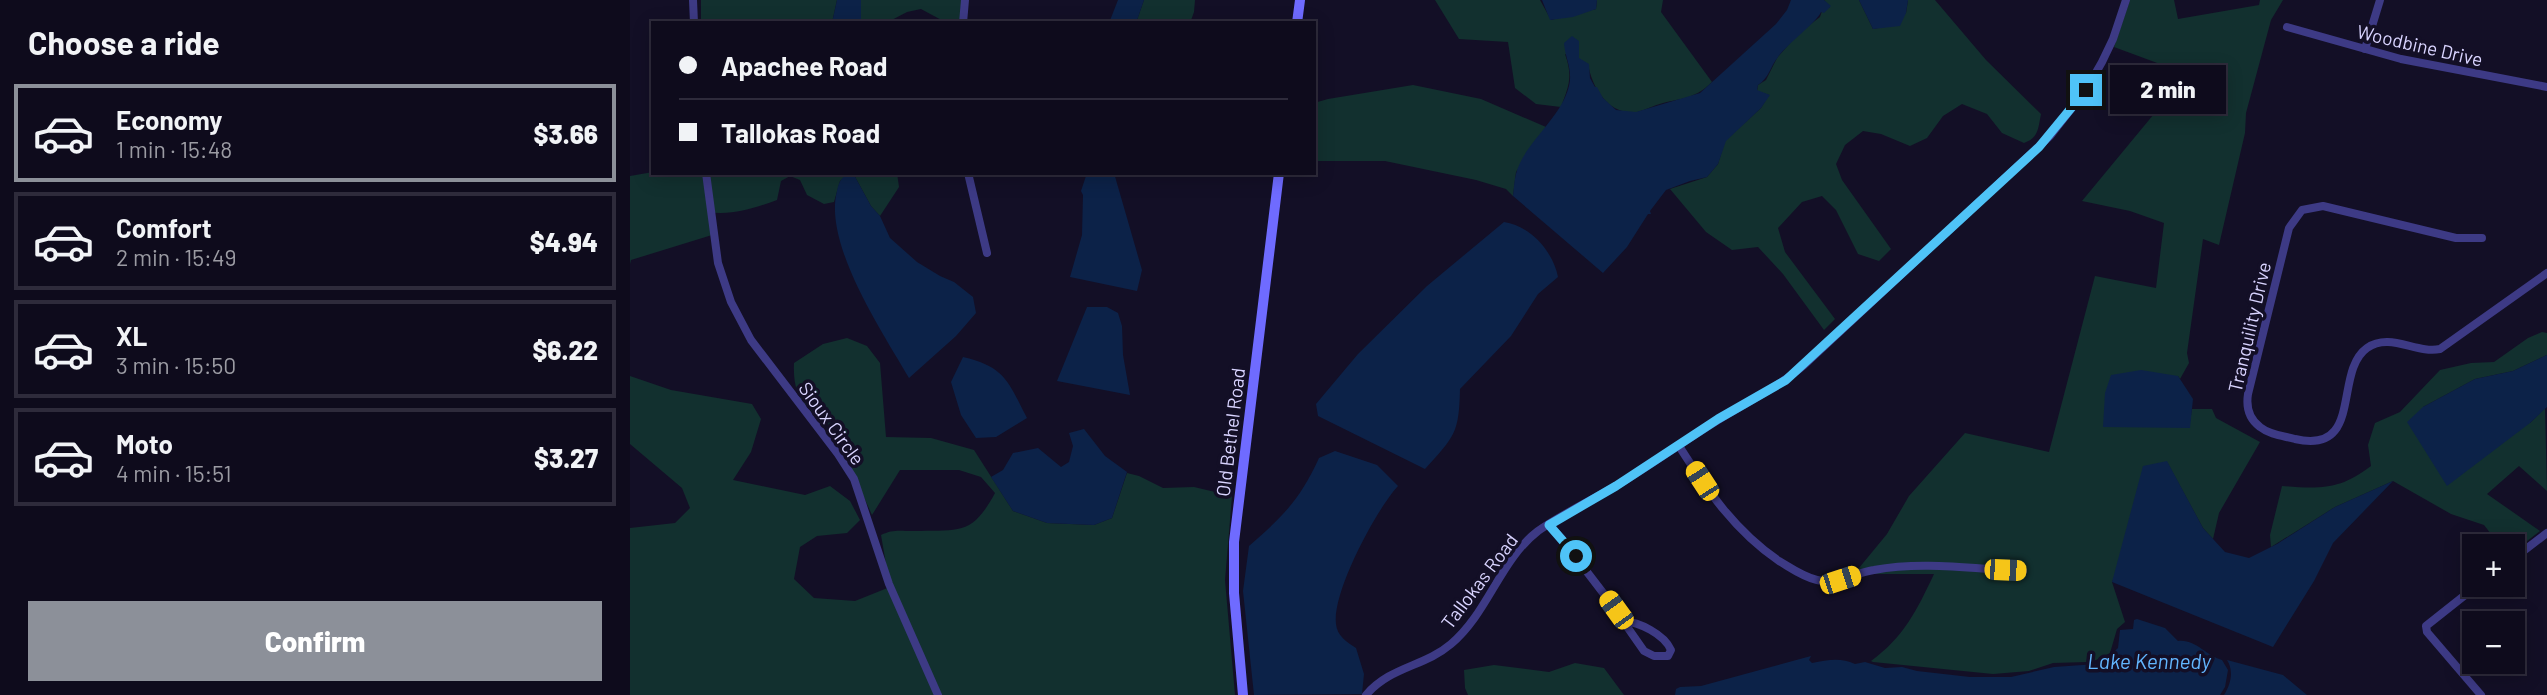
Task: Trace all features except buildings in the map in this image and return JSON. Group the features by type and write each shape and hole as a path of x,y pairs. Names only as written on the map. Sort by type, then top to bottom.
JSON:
{"street":[{"path":"693,0 694,21"},
{"path":"962,21 965,0"},
{"path":"1297,21 1300,0"},
{"name":"Tallokas Road","path":"1366,695 1382,678 1432,656 1458,638 1473,620 1516,553 1531,537 1718,419 1771,390 1803,366 2039,147 2072,108 2102,62 2126,0"},
{"path":"2365,49 2380,0"},
{"name":"Woodbine Drive","path":"2287,27 2462,72 2547,87"},
{"name":"Sioux Circle","path":"706,175 718,263 731,302 751,340 838,454 854,480 889,584 938,695"},
{"path":"968,175 987,253"},
{"name":"Old Bethel Road","path":"1243,695 1234,593 1234,542 1279,175"},
{"name":"Tranquility Drive","path":"2482,238 2456,238 2323,206 2302,210 2289,228 2248,394 2247,407 2252,420 2269,432 2306,441 2327,438 2341,420 2355,366 2367,348 2381,342 2390,342 2427,350 2440,349 2547,273"},
{"path":"1679,446 1719,507 1767,552 1808,577 1826,582 1873,570 1919,567 2023,570"},
{"path":"1549,525 1562,538 1646,653 1662,658 1668,656 1671,650 1667,641 1636,622 1623,621"},
{"path":"2525,550 2547,533"},
{"path":"2463,597 2426,626 2427,632 2481,695"}],"green space":[{"path":"701,0 837,0 832,21 701,21"},
{"path":"861,0 963,0 960,21 943,21 921,9 907,12 890,21 861,21"},
{"path":"1144,0 1195,0 1191,21 1137,20"},
{"path":"1435,0 1540,0 1551,20 1596,9 1597,0 1663,0 1661,12 1712,82 1689,97 1637,112 1627,112 1618,110 1603,99 1593,82 1588,64 1565,54 1569,81 1561,107 1536,104 1515,88 1508,42 1459,39"},
{"path":"1824,0 1859,0 1873,29 1890,26 1906,13 1908,0 1935,0 1986,60 2041,114 2035,135 2024,143 2002,133 1987,114 1962,104 1943,116 1927,138 1910,146 1881,134 1863,131 1845,145 1836,164 1842,180 1891,249 1879,261 1858,254 1836,210 1822,196 1802,202 1778,228 1785,252 1835,319 1824,330 1783,274 1758,247 1732,250 1706,232 1670,189 1707,177 1718,164 1725,141 1761,108 1769,95 1757,91 1758,85 1766,80 1777,58 1799,33 1830,7"},
{"path":"2130,0 2174,0 2178,19 2259,5 2260,0 2283,0 2271,20 2246,113 2245,133 2219,245 2203,239 2187,353 2189,363 2180,379 2178,376 2189,428 2192,409 2212,409 2216,418 2260,442 2219,513 2213,539 2203,528 2167,462 2112,582 2125,622 2117,629 2110,653 2087,662 2053,663 2029,671 1993,674 1873,662 1871,661 1892,642 1908,622 1934,574 1854,574 1887,534 1909,496 1965,433 2049,452 2095,276 2156,288 2164,223 2130,211 2082,201 2187,74 2114,47"},
{"path":"1413,85 1481,99 1546,127 1516,172 1513,196 1506,189 1476,180 1385,161 1316,161 1316,102"},
{"path":"651,172 651,175 848,175 840,181 834,202 824,204 807,195 800,180 790,176 781,181 777,200 734,212 708,212 712,235 631,260 630,264 630,176"},
{"path":"854,175 897,175 899,187 880,216 871,206"},
{"path":"2542,332 2547,333 2547,355 2513,371 2475,379 2423,407 2530,423 2545,408 2547,491 2519,466 2487,494 2540,531 2525,543 2525,534 2491,534 2484,525 2451,514 2393,481 2335,507 2271,547 2270,535 2282,486 2329,486 2360,474 2371,466 2368,445 2375,423 2400,412 2440,370 2471,363 2494,362 2528,338"},
{"path":"847,338 867,346 880,363 886,437 931,438 974,450 1013,511 1047,523 1094,525 1112,518 1127,473 1163,488 1194,487 1232,496 1225,580 1235,695 630,695 630,528 675,523 690,508 682,488 630,444 630,376 671,390 752,404 761,419 751,452 733,480 805,495 830,486 850,501 860,520 847,533 817,536 800,547 794,579 814,598 855,601 890,587 881,535 897,531 963,528 979,517 987,507 995,493 981,477 959,470 900,470 872,515 839,445 800,397 794,377 794,363 823,344"},
{"path":"1575,663 1604,668 1624,695 1468,695 1465,688 1464,670 1494,665 1549,672"}],"water":[{"path":"837,0 861,0 861,21 832,21"},
{"path":"1118,0 1144,0 1137,21 1110,21"},
{"path":"1542,0 1597,0 1596,9 1573,17 1550,20"},
{"path":"1791,0 1824,0 1831,6 1824,13 1821,12 1778,57 1758,85 1757,90 1770,95 1761,108 1726,141 1718,164 1707,177 1666,190 1627,247 1603,273 1513,196 1520,163 1565,98 1570,75 1564,43 1572,36 1579,41 1579,58 1589,64 1590,78 1603,98 1616,110 1636,112 1700,93 1776,24"},
{"path":"1859,0 1908,0 1900,26 1873,29"},
{"path":"846,175 854,175 871,206 880,216 890,238 917,262 954,282 973,297 976,313 956,336 909,378 871,313 847,262 835,212 837,191"},
{"path":"1086,175 1115,175 1142,270 1137,291 1070,277 1082,235 1081,191"},
{"path":"1504,222 1514,224 1539,241 1551,258 1558,277 1538,294 1511,336 1460,389 1458,415 1453,433 1425,469 1318,416 1316,404 1358,354 1427,286"},
{"path":"1087,307 1107,307 1118,313 1130,395 1057,381"},
{"path":"2547,355 2547,407 2447,486 2407,422 2423,407 2475,379 2513,371"},
{"path":"963,357 997,371 1010,386 1027,418 996,437 976,438 961,415 951,382"},
{"path":"2141,370 2178,376 2193,399 2190,428 2103,427 2105,393 2111,375"},
{"path":"1084,429 1105,456 1127,472 1112,518 1094,525 1047,523 1013,511 991,477 1003,470 1013,453 1038,448 1061,467 1069,462 1073,446 1069,433"},
{"path":"1335,451 1377,465 1398,486 1378,513 1357,552 1337,610 1338,632 1356,648 1364,674 1362,694 1254,695 1243,591 1249,546 1290,506 1319,458"},
{"path":"2167,461 2203,528 2225,552 2249,558 2277,544 2335,507 2393,481 2333,543 2314,581 2273,647 2112,582 2143,466"},
{"name":"Lake Kennedy","path":"2134,620 2165,628 2178,641 2196,645 2222,660 2228,670 2225,687 2220,695 1675,695 1676,689 1680,687 1701,686 1811,656 1809,660 1812,663 1844,660 1855,664 1865,662 1885,668 1902,667 1970,677 2011,677 2054,667 2097,664 2118,648 2120,630 2133,629"},
{"path":"2227,660 2283,675 2307,695 2224,695 2231,678"}],"route":[{"path":"1576,556 1549,525 1616,486 1718,419 1786,380 2039,147 2086,90"}]}
